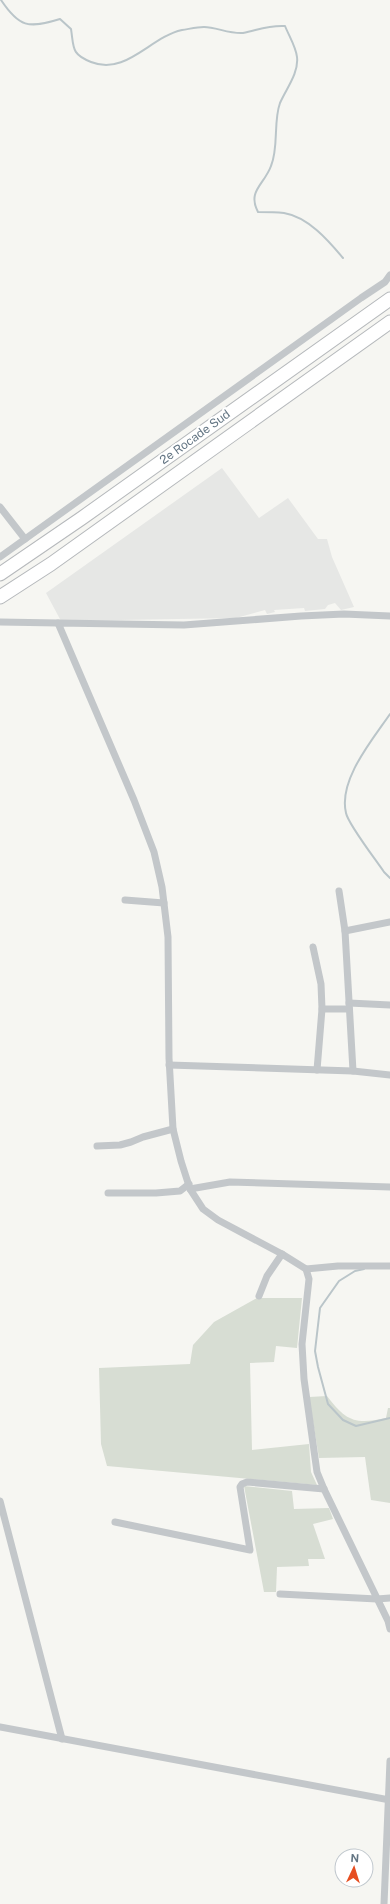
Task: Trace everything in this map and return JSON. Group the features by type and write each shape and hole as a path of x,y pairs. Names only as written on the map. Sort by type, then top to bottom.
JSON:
{"highway":[{"name":"2e Rocade Sud","path":"0,574 82,518 390,298"},
{"name":"2e Rocade Sud","path":"0,597 51,564 390,322"}],"street":[{"path":"0,557 385,282 390,275"},
{"path":"0,507 25,539"},
{"path":"0,622 184,625 344,614 390,616"},
{"path":"58,623 134,800 154,852 164,903 168,937 169,1065 174,1129 181,1161 189,1187 203,1209 218,1220 282,1254 306,1270 309,1279 302,1344 304,1379 317,1472 390,1629"},
{"path":"339,891 345,931 353,1072"},
{"path":"125,900 164,903"},
{"path":"345,931 390,922"},
{"path":"313,947 321,984 322,1009 317,1070"},
{"path":"322,1009 349,1006 390,1005"},
{"path":"169,1065 317,1070 390,1075"},
{"path":"97,1146 125,1144 174,1129"},
{"path":"108,1193 156,1193 180,1191 189,1187 230,1182 390,1187"},
{"path":"259,1296 268,1276 282,1254"},
{"path":"306,1270 365,1265 390,1266"},
{"path":"115,1522 250,1550 240,1488 242,1484 247,1482 324,1489"},
{"path":"0,1501 62,1739"},
{"path":"280,1594 377,1599 390,1598"},
{"path":"0,1727 389,1800"},
{"path":"384,1904 390,1761"}],"shaded area":[{"path":"222,468 259,518 288,498 318,539 327,539 332,557 354,607 341,610 335,603 328,605 325,609 305,611 304,608 274,610 275,612 267,614 265,610 236,618 61,621 46,593"},
{"path":"257,1298 302,1298 297,1348 276,1346 274,1362 250,1363 252,1450 309,1444 311,1472 317,1485 107,1466 101,1444 99,1368 190,1364 193,1345 214,1322"},
{"path":"327,1396 346,1416 359,1421 386,1418 388,1408 390,1408 390,1503 371,1500 365,1457 319,1458 309,1397"},
{"path":"244,1486 292,1491 294,1509 329,1508 333,1519 313,1524 325,1559 308,1559 309,1566 277,1567 276,1592 264,1592"}],"waterway":[{"path":"1,0 13,16 19,21 25,23 32,25 60,19 71,29 73,46 77,53 91,62 104,65 115,64 127,60 159,40 182,30 204,27 243,33 268,27 285,26 295,49 297,57 296,69 292,81 280,103 277,118 275,151 268,173 255,193 255,205 258,212 284,213 301,219 317,230 343,258"},
{"path":"390,714 359,760 347,787 345,800 346,813 352,825 384,872 390,878"},
{"path":"364,1269 355,1271 339,1281 320,1308 315,1351 328,1404 343,1420 356,1426 390,1418"}]}
